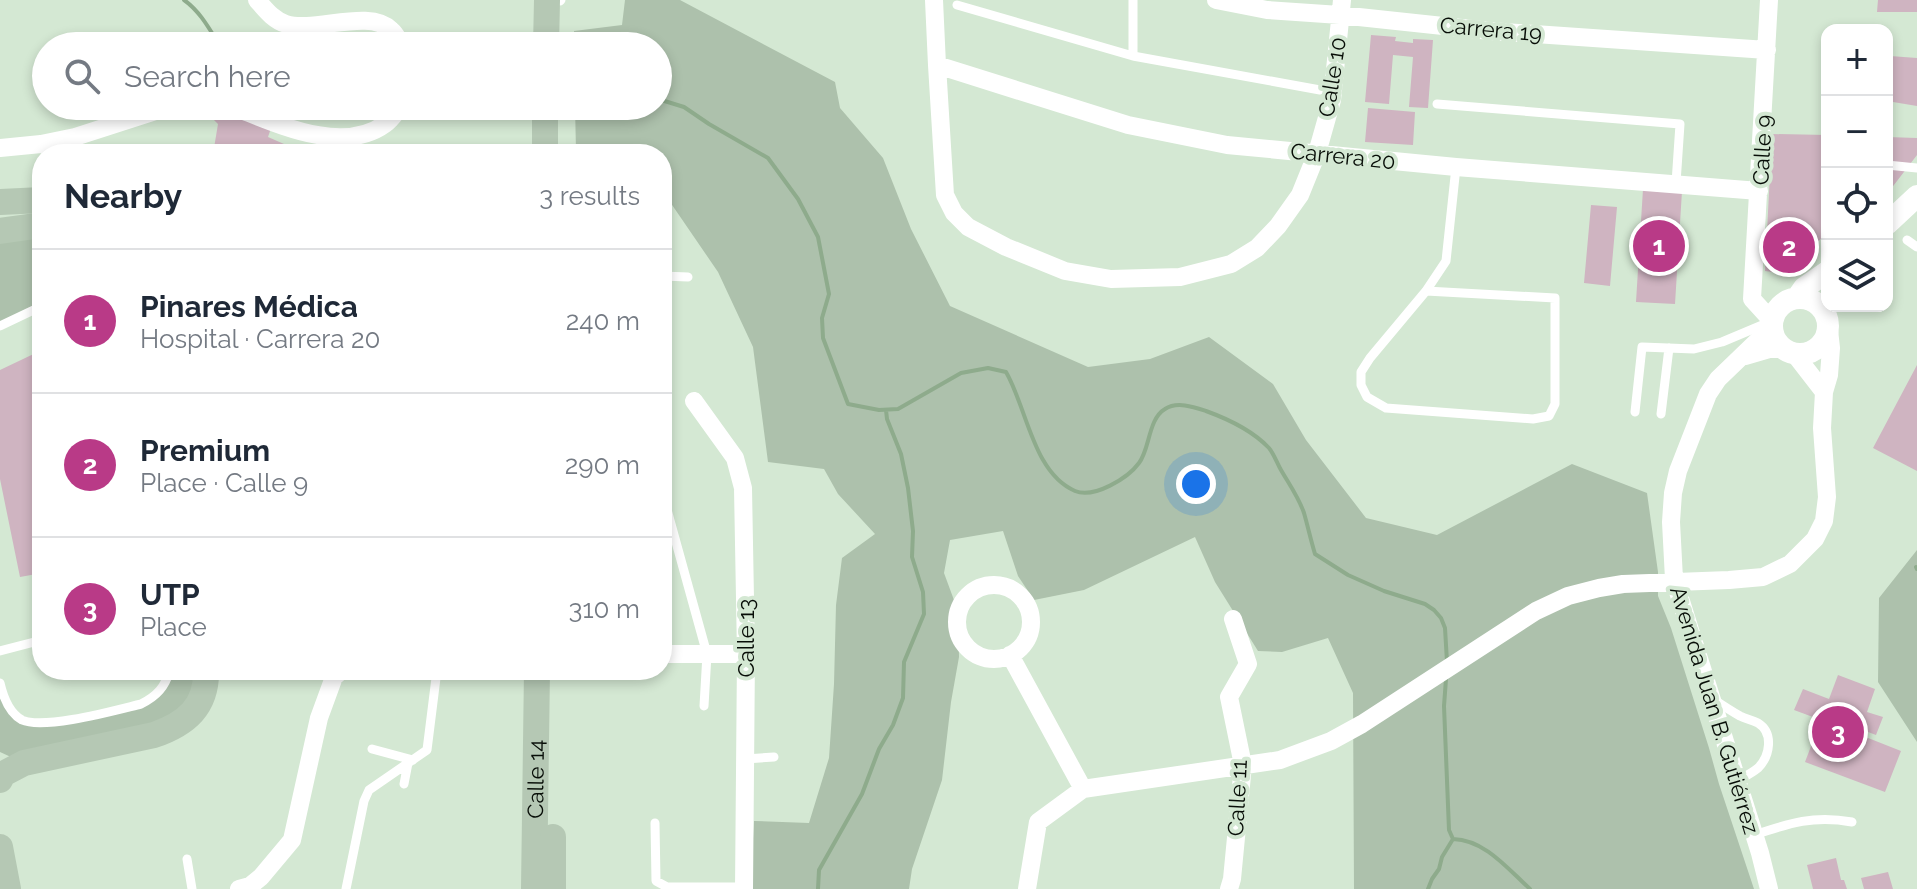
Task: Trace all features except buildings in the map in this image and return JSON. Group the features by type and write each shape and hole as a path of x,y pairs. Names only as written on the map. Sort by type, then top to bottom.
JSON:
{"main road":[{"path":"546,32 547,0"},
{"path":"559,32 560,0"},
{"path":"545,120 545,144"},
{"path":"558,120 558,144"},
{"path":"0,202 32,200"},
{"path":"0,231 32,226"},
{"path":"0,780 12,757 141,738 171,730 195,710 205,689 205,680"},
{"name":"Calle 14","path":"534,889 537,680"},
{"name":"Calle 14","path":"553,889 554,680"},
{"path":"0,847 8,889"}],"street":[{"path":"257,0 276,19 299,27 375,22 393,32"},
{"path":"934,0 937,65"},
{"name":"Carrera 19","path":"1216,0 1267,10 1341,7 1490,31 1767,50"},
{"name":"Calle 9","path":"1769,0 1752,299 1780,314"},
{"name":"Calle 10","path":"937,65 945,195 954,213 968,227 1006,247 1065,271 1111,279 1180,277 1231,264 1257,248 1278,226 1300,195 1317,153 1332,100 1341,7"},
{"name":"Carrera 20","path":"937,65 1128,125 1227,145 1759,191"},
{"path":"41,144 128,120"},
{"path":"264,120 302,132 346,138 373,131 389,120"},
{"path":"0,148 32,145"},
{"path":"1893,220 1913,207"},
{"path":"1821,276 1804,288 1780,314 1773,336 1777,344 1788,351 1824,392"},
{"path":"1027,889 1038,822 1083,789 1280,760 1331,741 1536,611 1568,596 1623,584 1763,577 1790,564 1815,539 1824,521 1827,497 1822,428 1831,348 1830,319 1817,303 1804,298 1780,314"},
{"name":"Avenida Juan B. Gutiérrez","path":"1769,889 1674,579 1671,522 1678,471 1708,394 1718,379 1743,357 1780,314"},
{"path":"1743,357 1769,349 1812,351 1823,343 1830,319"},
{"name":"Calle 13","path":"694,401 735,458 743,488 746,654 744,888"},
{"path":"992,585 1005,587 1025,602 1030,613 1028,638 1021,648 1010,655 987,659 976,655 960,638 957,614 962,603 980,588 992,585"},
{"name":"Calle 11","path":"1229,889 1243,765 1229,697 1248,664 1233,619"},
{"path":"672,654 746,654"},
{"path":"1010,655 1083,789"},
{"path":"239,889 250,886 261,877 292,840 319,718 333,680"}],"lane":[{"path":"1133,0 1133,56"},
{"path":"957,5 1133,56 1320,90"},
{"path":"1437,104 1680,124 1676,183"},
{"path":"1893,166 1917,168"},
{"path":"1426,291 1555,298 1555,404 1549,416 1533,419 1386,408 1367,397 1361,385 1361,372 1370,358 1426,291 1446,261 1456,167"},
{"path":"1907,240 1917,247"},
{"path":"672,276 688,277"},
{"path":"0,326 32,311"},
{"path":"1635,412 1642,347 1694,349 1722,342 1780,314"},
{"path":"1661,414 1669,348"},
{"path":"672,528 707,654 704,706"},
{"path":"0,651 32,643"},
{"path":"0,683 14,714 34,723 50,723 141,704 153,698 167,680"},
{"path":"346,889 369,790 427,750 436,680"},
{"path":"1710,697 1741,717 1759,723 1766,732 1768,748 1762,763 1737,781"},
{"path":"372,749 411,761"},
{"path":"745,759 774,757"},
{"path":"404,784 411,761"},
{"path":"1754,835 1803,820 1852,822"},
{"path":"655,823 656,881 667,887 744,888"},
{"path":"187,859 192,889"}],"green space":[{"path":"625,0 680,0 835,82 840,108 883,158 911,229 950,306 1088,367 1150,359 1209,337 1273,384 1306,440 1366,518 1437,535 1572,464 1647,493 1658,572 1658,596 1754,889 1354,889 1353,693 1328,638 1282,652 1258,651 1215,582 1195,537 1084,590 1034,600 1018,576 1003,531 950,540 944,573 958,611 959,657 942,780 912,869 909,889 750,889 754,821 809,823 829,758 836,605 842,558 875,534 838,494 824,469 768,462 753,347 718,272 672,205 672,144 576,144 575,120 672,120 672,32 574,32 622,25"},
{"path":"32,226 32,311 0,326 0,231"},
{"path":"1917,550 1917,742 1878,682 1879,598"},
{"path":"164,680 203,680 195,710 24,763 0,752 0,683 14,714 50,723 153,698"}],"waterway":[{"path":"184,0 200,15 211,32"},
{"path":"672,103 684,107 768,158 798,199 818,237 829,294 822,318 823,338 848,404 879,410 898,409 961,373 988,368 1006,372 1049,470 1061,482 1083,493 1110,486 1134,469 1143,457 1155,420 1165,409 1175,405 1186,406 1223,418 1248,431 1271,450 1302,507 1315,554 1348,575 1434,610 1445,628 1447,662"},
{"path":"818,889 819,870 862,794 879,749 893,725 903,698 904,662 924,614 923,592 912,557 913,531 908,488 901,454 886,410"},
{"path":"1428,889 1453,839 1449,830 1444,706 1446,679"},
{"path":"1453,839 1475,844 1485,850 1530,889"}],"place":[{"name":"Pinares Médica","path":"1659,246"},
{"name":"Premium","path":"1789,247"},
{"name":"UTP","path":"1838,732"}]}
